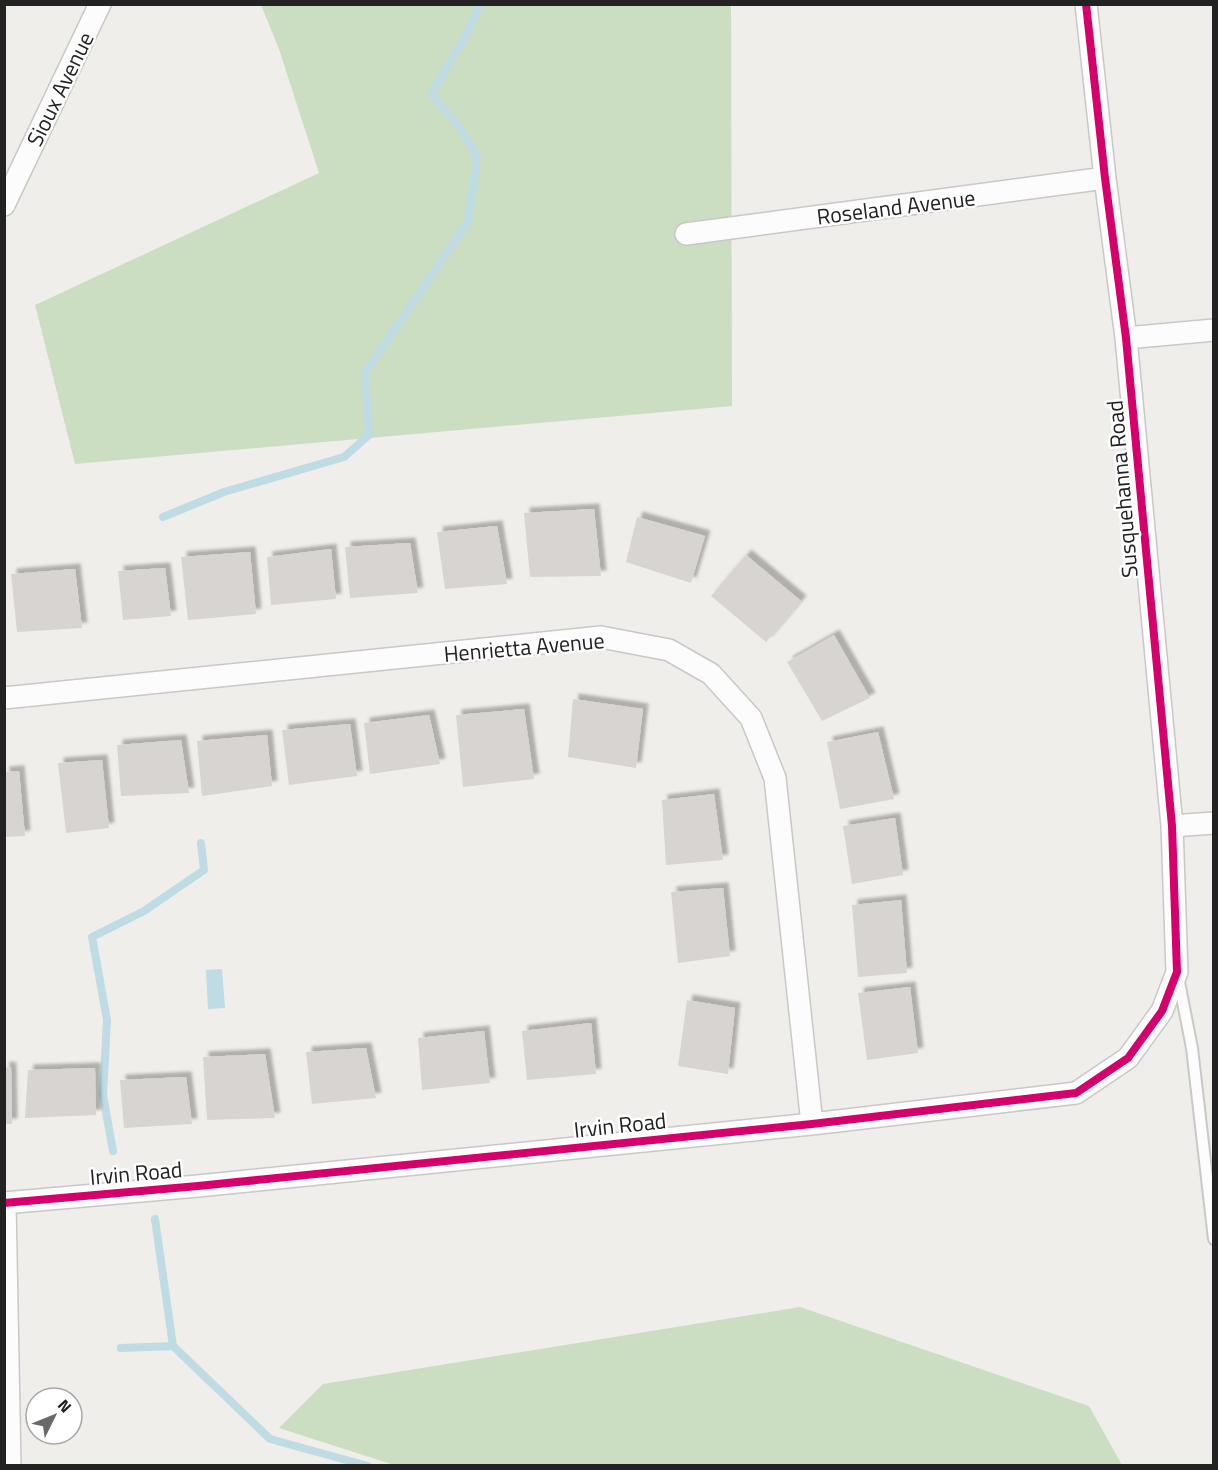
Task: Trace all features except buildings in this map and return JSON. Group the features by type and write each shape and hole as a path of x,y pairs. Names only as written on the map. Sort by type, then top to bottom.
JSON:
{"street":[{"name":"Sioux Avenue","path":"4,205 100,4"},
{"name":"Susquehanna Road","path":"1086,4 1105,178 1126,338 1172,826 1177,972"},
{"name":"Roseland Avenue","path":"686,234 1105,178"},
{"path":"1126,338 1214,330"},
{"name":"Henrietta Avenue","path":"4,698 601,637 669,650 711,674 751,718 775,778 812,1124"},
{"path":"1172,826 1214,823"},
{"name":"Irvin Road","path":"5,1203 210,1185 812,1124 1076,1093 1128,1058 1162,1011 1177,972"},
{"path":"5,1203 10,1466"}],"lane":[{"name":"Susquehanna Road","path":"1177,972 1192,1048 1214,1239"}],"green space":[{"path":"261,5 731,5 732,406 75,464 35,305 319,173 279,49"},
{"path":"800,1307 1089,1406 1122,1465 397,1466 279,1428 323,1384"}],"water":[{"path":"222,969 225,1008 208,1009 206,970"}],"waterway":[{"path":"163,517 224,492 344,457 369,435 365,373 468,222 477,157 459,126 431,94 467,34 480,4"},
{"path":"113,1151 103,1095 107,1020 92,937 144,911 204,870 201,843"},
{"path":"155,1219 173,1346 270,1439 368,1466"},
{"path":"121,1348 173,1346"}],"cycle path":[{"path":"4,1203 198,1186 812,1124 1076,1093 1128,1058 1162,1011 1177,972 1172,826 1126,338 1105,178 1086,4"}]}
